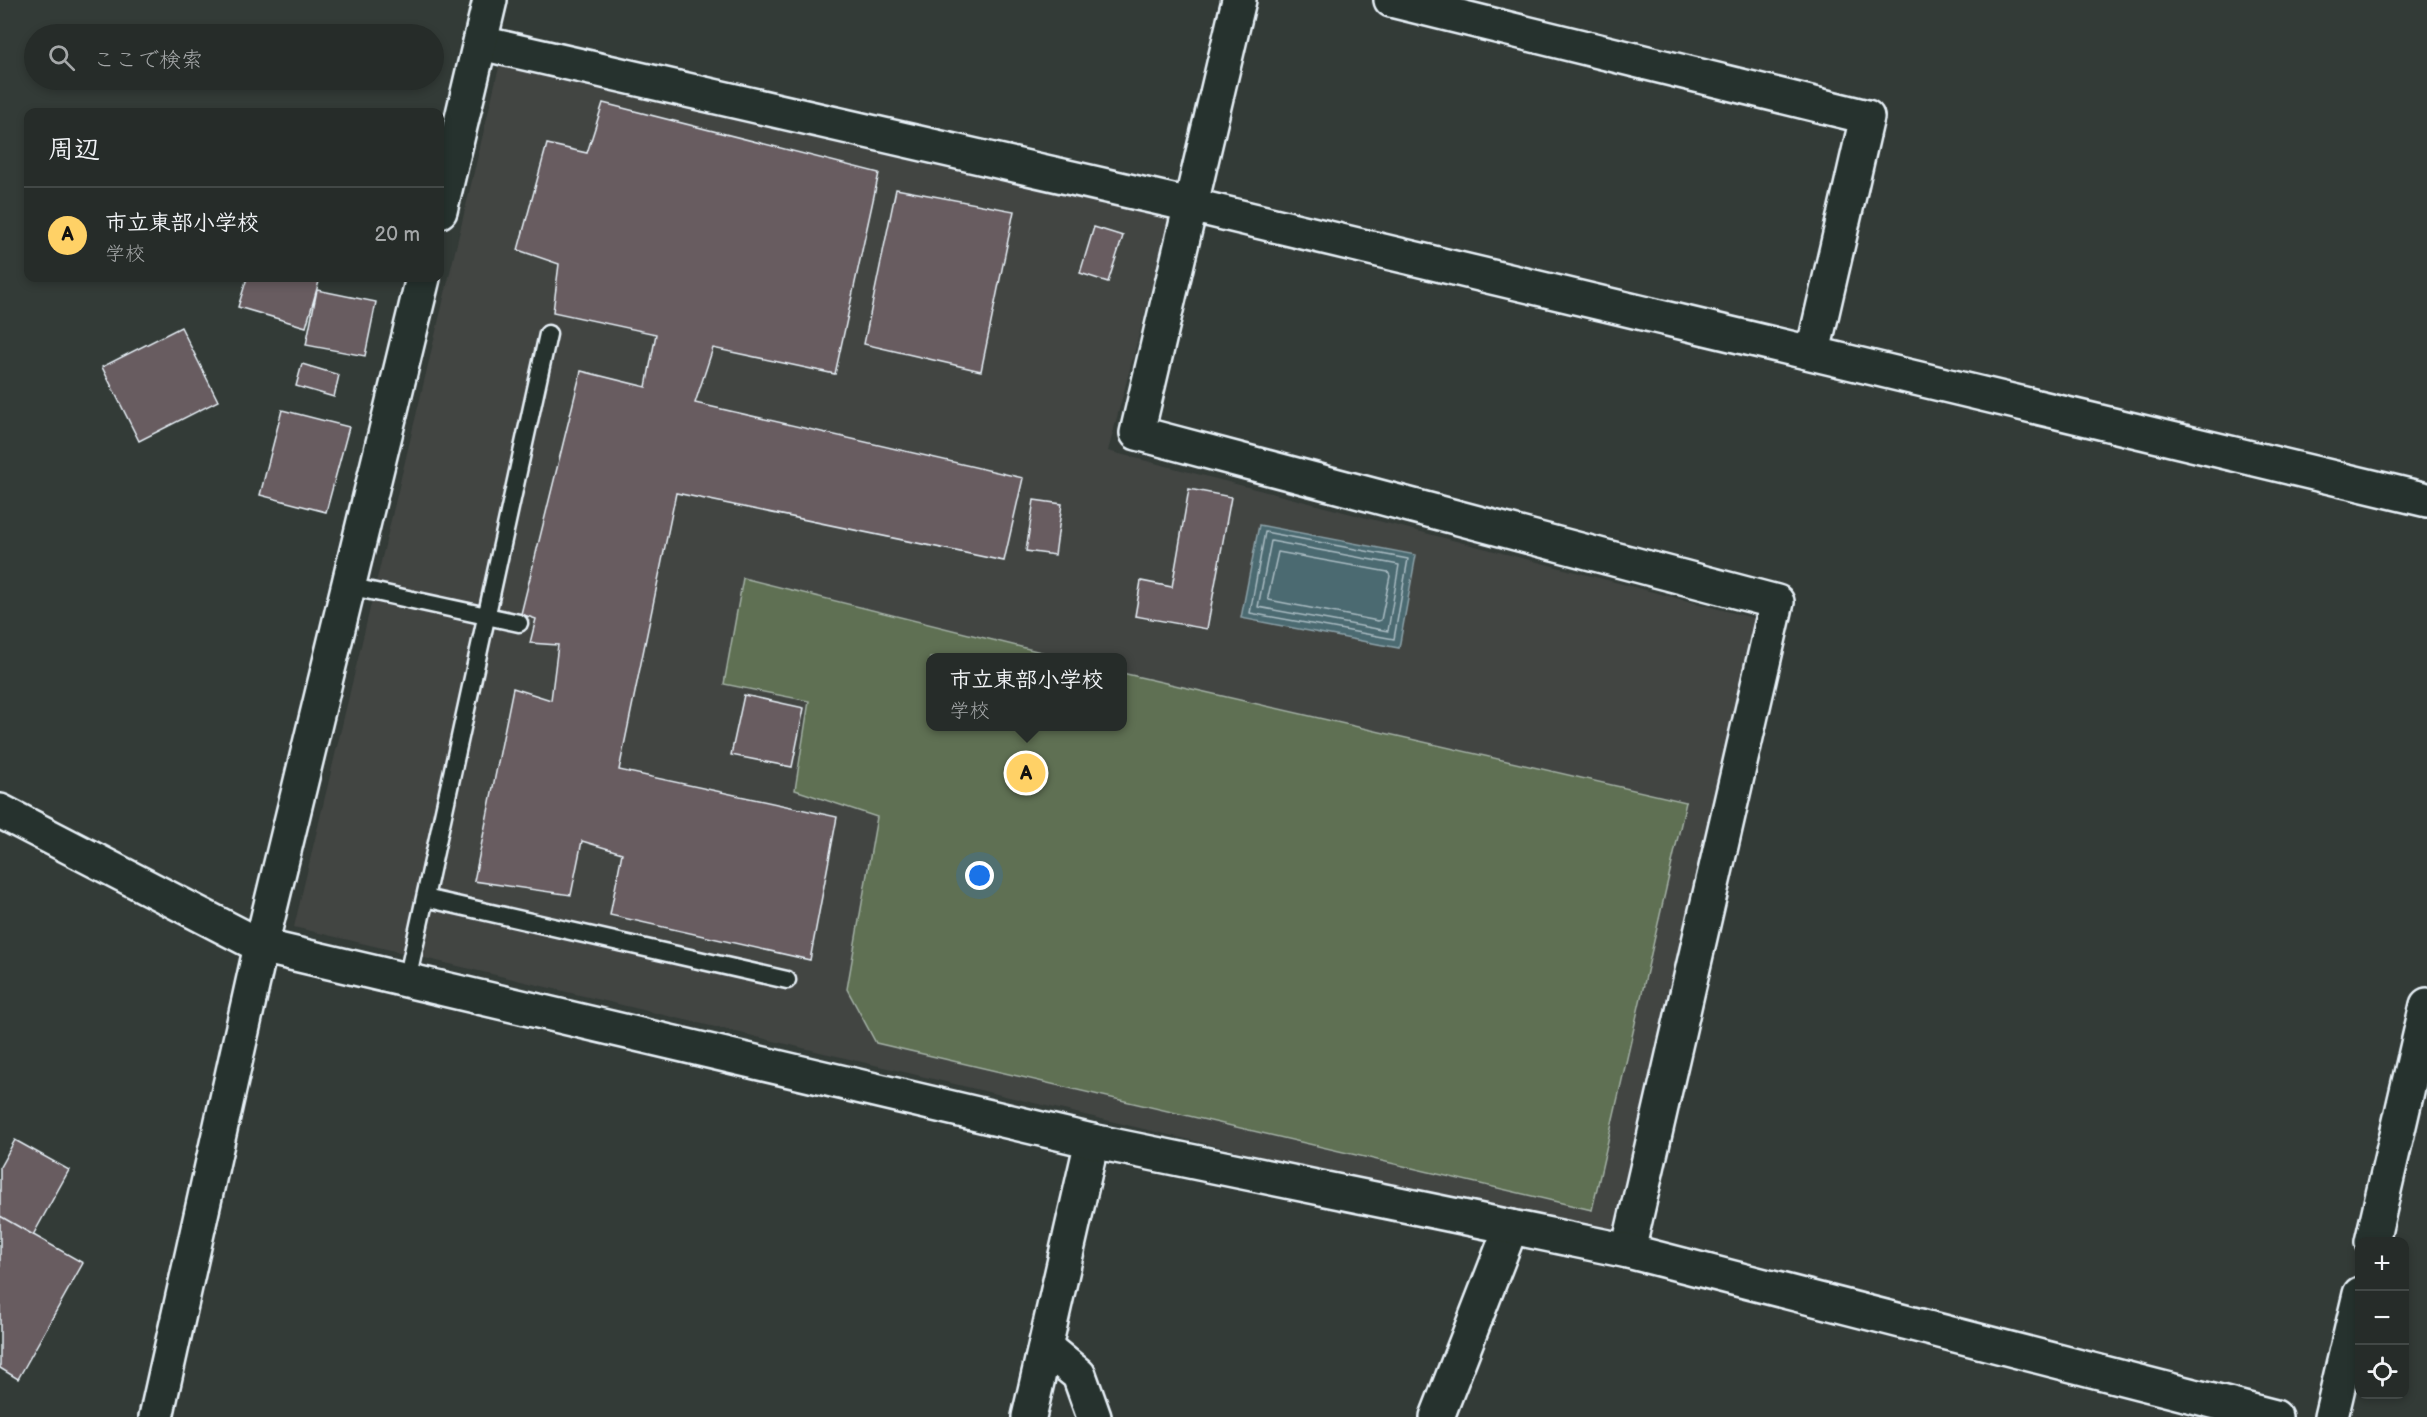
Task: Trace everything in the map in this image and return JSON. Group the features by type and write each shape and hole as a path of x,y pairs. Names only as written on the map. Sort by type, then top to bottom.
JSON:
{"street":[{"path":"444,195 490,0"},
{"path":"1239,0 1137,433 1777,602 1628,1251"},
{"path":"1391,0 1867,117 1813,352"},
{"path":"481,43 1190,205 2427,500"},
{"path":"156,1417 261,946 422,282"},
{"path":"0,811 261,946 1092,1141 1628,1251 2274,1417"},
{"path":"2373,1237 2427,1005"},
{"path":"1029,1417 1092,1141"},
{"path":"1437,1417 1511,1227"},
{"path":"2331,1417 2355,1315"},
{"path":"1045,1347 1079,1375 1094,1417"}],"lane":[{"path":"407,980 548,334"},
{"path":"348,585 519,623"},
{"path":"425,898 787,980"}],"shaded area":[{"path":"501,59 1171,215 1108,451 1757,619 1611,1240 294,927"}],"green space":[{"path":"743,578 1045,653 926,653 926,731 1127,731 1127,674 1686,802 1592,1210 876,1043 847,989 877,817 795,790 809,701 724,684"}],"water":[{"path":"1259,525 1416,555 1399,648 1241,618"}],"building":[{"path":"603,103 879,173 835,374 713,348 695,403 1023,478 1004,561 676,493 619,770 837,817 810,960 610,915 622,853 582,841 571,895 474,881 513,688 551,700 558,645 530,643 536,619 521,614 581,371 646,387 656,334 553,312 559,264 518,250 547,144 587,153"},
{"path":"896,189 1014,211 981,371 864,344"},
{"path":"1094,227 1123,236 1108,282 1080,273"},
{"path":"246,282 319,282 306,327 238,307"},
{"path":"317,290 376,302 365,356 306,345"},
{"path":"181,327 218,401 139,441 102,367"},
{"path":"302,364 339,375 334,397 296,386"},
{"path":"282,410 349,427 326,512 260,495"},
{"path":"1189,489 1231,497 1207,629 1135,616 1141,581 1172,587"},
{"path":"1034,500 1062,504 1055,555 1026,551"},
{"path":"744,695 804,708 792,767 731,755"},
{"path":"15,1140 69,1170 33,1235 0,1216 0,1167"},
{"path":"0,1216 83,1263 18,1379 0,1368"}],"place":[{"name":"市立東部小学校","path":"1026,773"}]}
